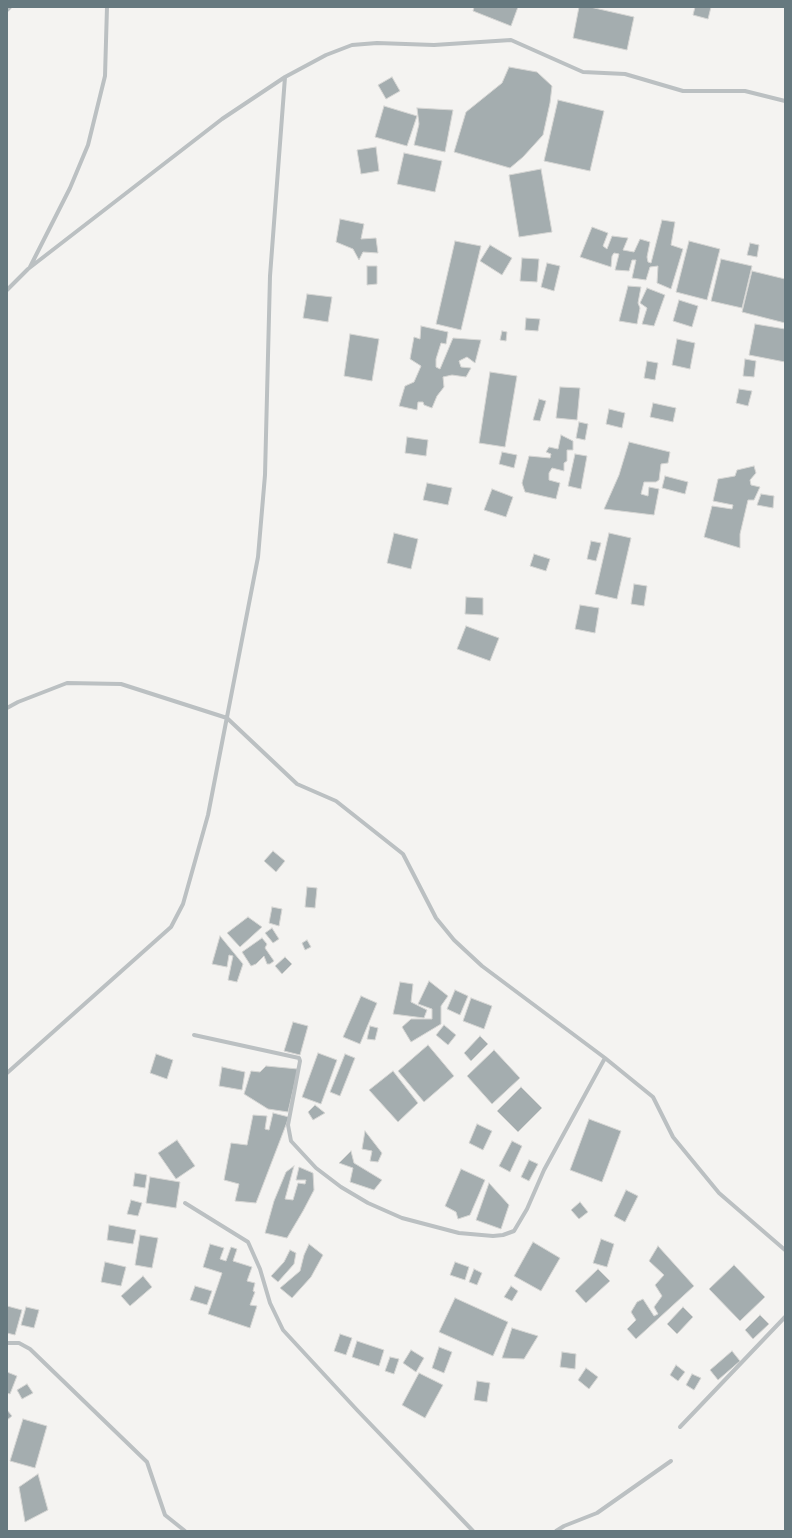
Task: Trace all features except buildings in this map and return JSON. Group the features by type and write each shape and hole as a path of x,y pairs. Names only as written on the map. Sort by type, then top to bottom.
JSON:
{"street":[{"path":"7,10 10,7"},
{"path":"28,269 70,188 88,145 105,76 107,7"},
{"path":"7,290 28,269 222,119 285,77 326,54 352,45 377,43 434,45 511,40 583,72 625,74 683,91 745,91 785,101"},
{"path":"7,1073 165,932 174,921 183,904 208,815 258,557 265,483 270,276 285,77"},
{"path":"7,708 18,702 67,683 121,684 227,718 297,784 336,801 403,854 436,918 454,940 482,966 605,1058 653,1096 673,1137 719,1193 785,1250"},
{"path":"194,1035 298,1058 300,1061 288,1125 291,1141 316,1168 341,1187 368,1203 402,1218 459,1233 493,1236 503,1235 514,1231 527,1209 544,1170 605,1058"},
{"path":"185,1203 248,1242 260,1269 270,1304 283,1330 473,1531"},
{"path":"680,1427 785,1317"},
{"path":"7,1343 19,1343 30,1348 147,1462 165,1515 185,1531"},
{"path":"556,1531 564,1526 597,1513 671,1461"}]}
